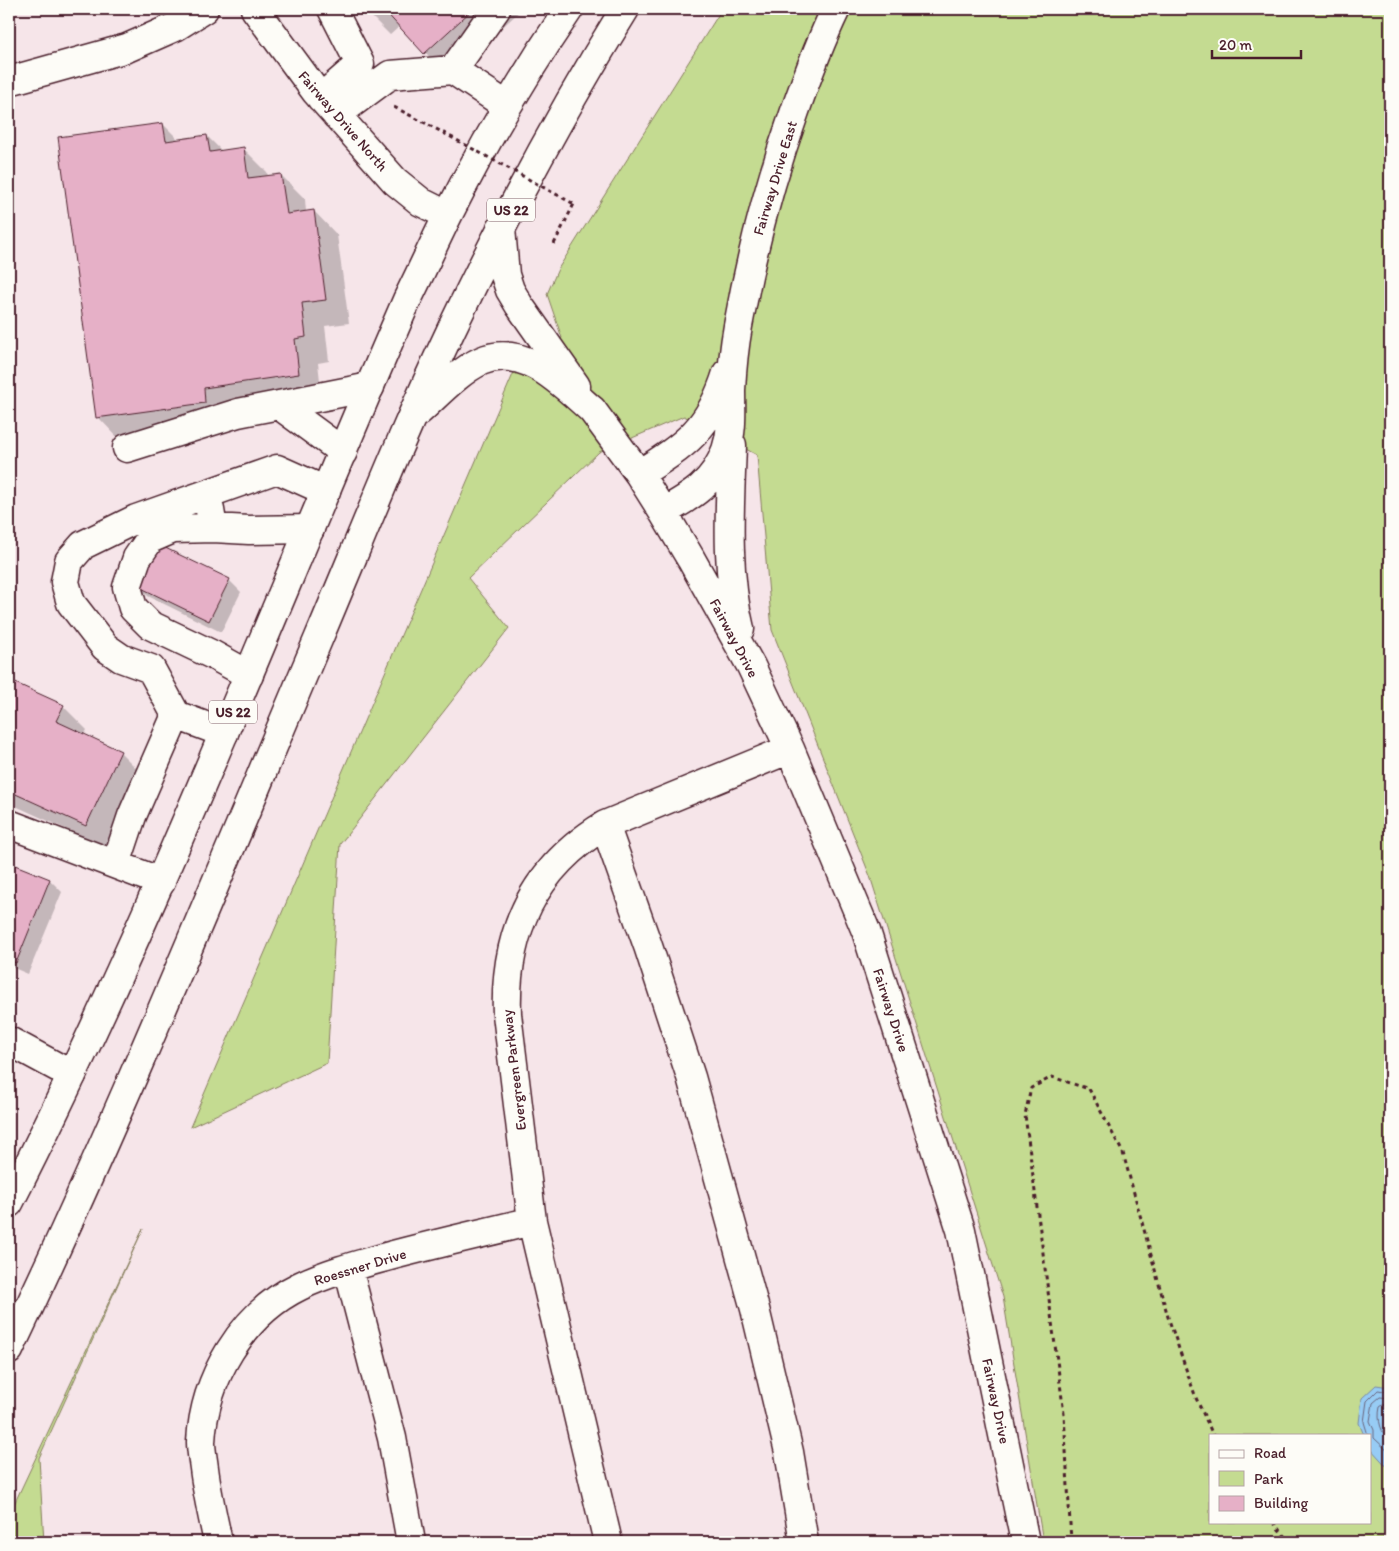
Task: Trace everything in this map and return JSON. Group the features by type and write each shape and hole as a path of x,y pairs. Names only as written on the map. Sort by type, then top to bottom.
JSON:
{"main road":[{"name":"Fairway Drive North","path":"255,9 328,106 395,181 421,202 447,215"},
{"path":"328,106 360,64 332,9"},
{"path":"453,70 496,9"},
{"name":"US 22","path":"9,1203 72,1075 161,882 407,300 447,215 507,106 569,9"},
{"name":"US 22","path":"9,1350 146,1047 450,331 501,228 572,96 625,9"},
{"name":"Fairway Drive East","path":"640,474 681,448 705,422 714,406 733,352 743,297 763,210 803,90 836,9"},
{"path":"9,81 127,48 186,13"},
{"path":"328,106 390,75 453,70 507,106"},
{"path":"501,228 505,275 510,290 592,410"},
{"name":"Fairway Drive East","path":"663,512 700,490 710,479 725,452 732,425 733,352"},
{"path":"412,418 453,380 481,361 496,357 512,357 525,360 537,366 592,410"},
{"path":"127,448 238,413 370,387"},
{"path":"279,405 343,452"},
{"name":"Fairway Drive","path":"592,410 640,474 692,559 750,666 790,749 866,931 961,1230 1025,1542"},
{"path":"732,425 730,567 738,622 750,666"},
{"path":"224,732 176,715 152,669 121,658 105,647 71,603 65,582 69,561 83,545 136,519 277,469 326,491"},
{"path":"206,494 213,528"},
{"path":"249,675 213,655 150,625 133,608 127,587 137,558 150,539 174,529 310,529"},
{"path":"116,864 132,816 176,715"},
{"name":"Evergreen Parkway","path":"608,1542 532,1221 507,1014 506,994 510,953 523,914 533,896 557,863 581,841 605,825 790,749"},
{"path":"9,824 161,882"},
{"path":"605,825 648,946 691,1077 759,1328 789,1452 804,1542"},
{"path":"9,1041 72,1075"},
{"name":"Roessner Drive","path":"218,1542 207,1493 201,1443 206,1405 219,1369 239,1336 266,1308 298,1287 348,1268 532,1221"},
{"path":"348,1268 392,1438 410,1542"}],"path":[{"path":"390,104 574,204 554,244"},
{"path":"1071,1542 1064,1414 1025,1115 1031,1088 1052,1076 1089,1089 1123,1153 1168,1317 1196,1398 1213,1434"},
{"path":"1275,1524 1289,1542"}],"green space":[{"path":"722,9 1390,9 1390,1542 1043,1542 1003,1297 870,876 772,630 757,455 684,416 599,452 468,578 509,628 340,844 327,1063 190,1127 517,365 562,338 547,294 558,269"},
{"path":"143,1229 39,1458 44,1542 9,1542 9,1515"}],"water":[{"path":"1376,1385 1390,1387 1390,1470 1372,1450 1372,1434 1364,1434 1359,1423 1362,1398"}],"building":[{"path":"383,9 473,9 424,54"},
{"path":"163,123 166,141 207,135 210,152 244,147 248,178 281,174 287,214 314,210 326,300 302,303 306,337 295,339 299,374 204,388 205,403 96,418 58,137"},
{"path":"155,543 230,579 209,621 135,585"},
{"path":"9,680 64,705 56,721 121,751 86,826 9,791"},
{"path":"15,865 50,879 16,963 9,960 9,881"}]}
